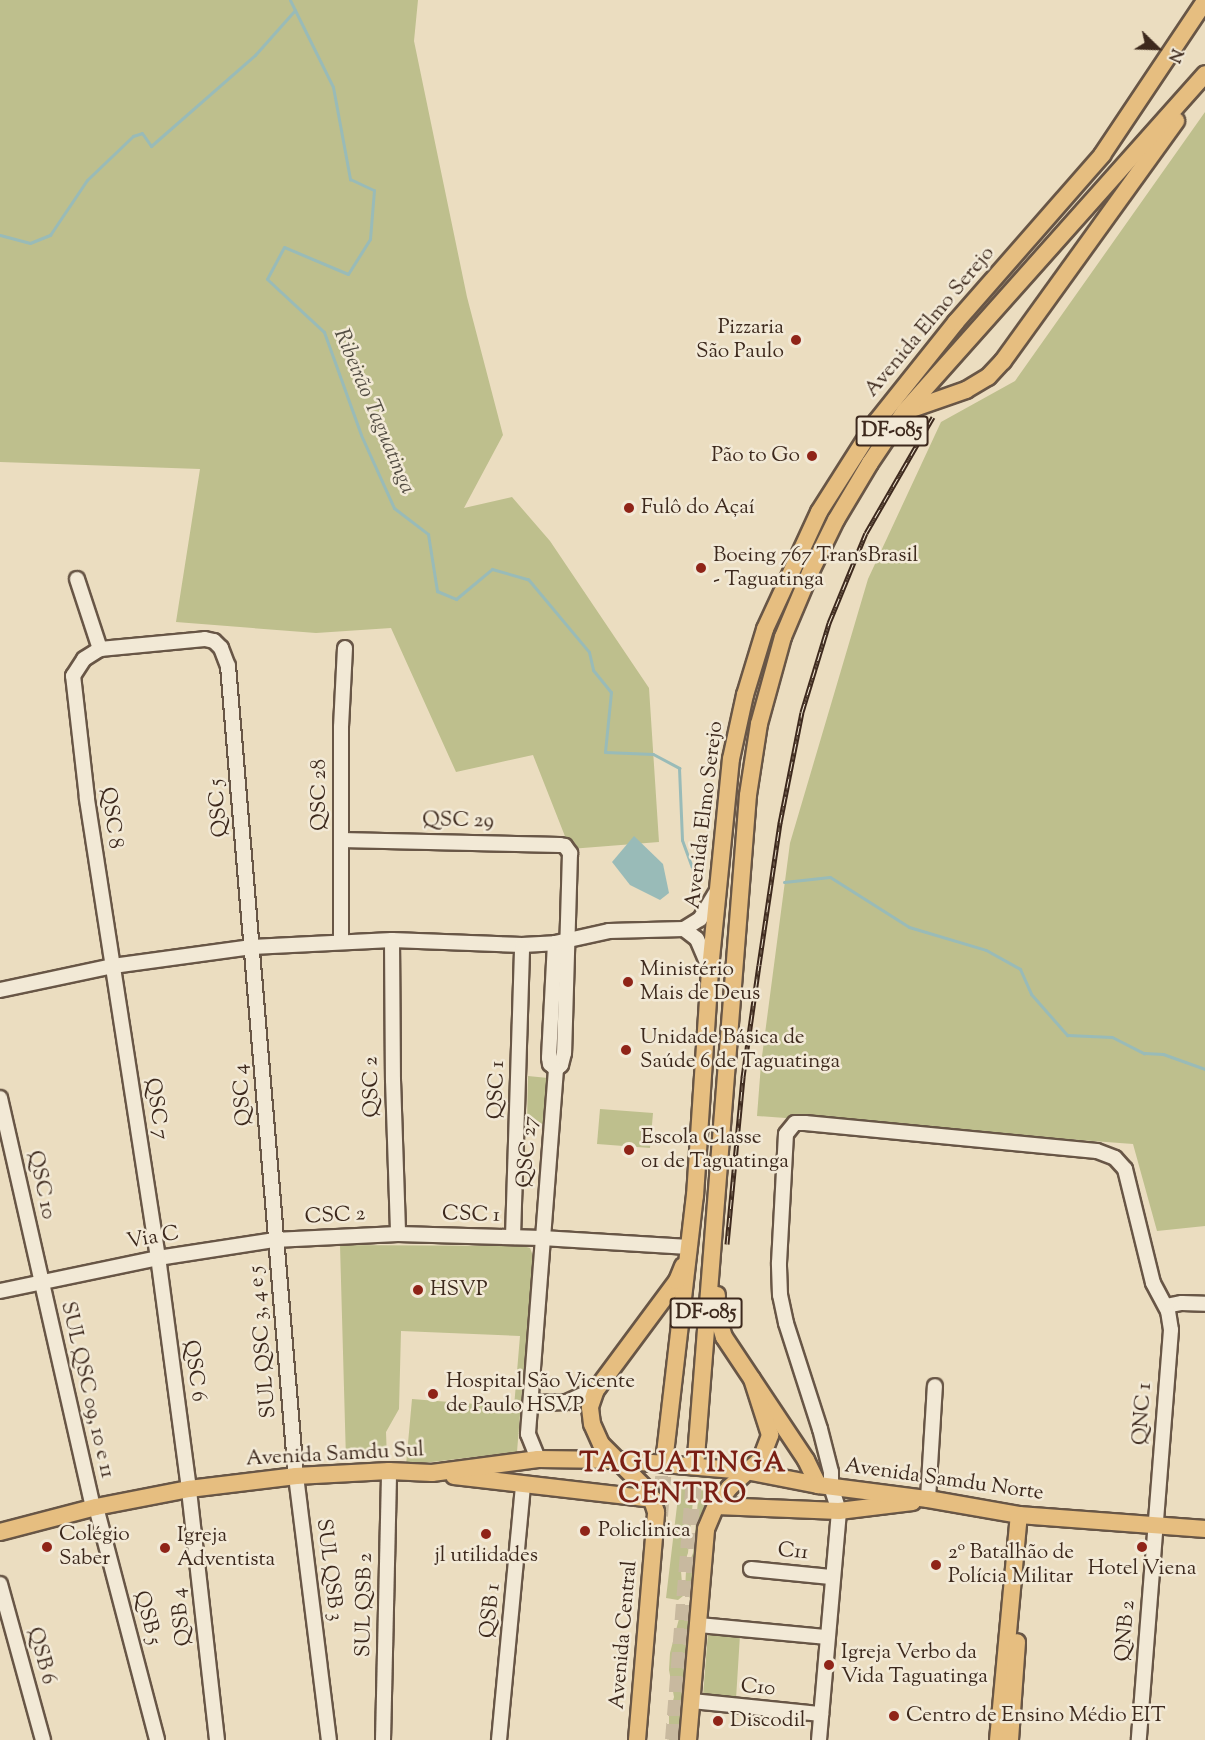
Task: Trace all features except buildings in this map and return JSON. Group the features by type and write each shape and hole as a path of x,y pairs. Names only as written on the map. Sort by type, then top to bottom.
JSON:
{"main road":[{"name":"Avenida Elmo Serejo","path":"671,1459 716,892 731,759 745,695 765,629 819,513 877,421 956,322 1102,155 1199,14 1205,1"},
{"name":"Avenida Elmo Serejo","path":"696,1457 740,873 748,795 759,724 783,638 810,573 847,501 905,411 1205,75"},
{"path":"905,411 966,390 988,377 1003,361 1205,81"},
{"path":"719,1168 724,1190 716,1311 724,1337 824,1486"},
{"path":"654,1499 601,1444 592,1424 590,1407 599,1387 677,1281 689,1247"},
{"path":"688,1740 706,1529 716,1506 746,1470 761,1459 770,1435 752,1379"},
{"path":"523,1486 538,1459"},
{"name":"Avenida Samdu Sul","path":"0,1532 95,1508 189,1489 296,1476 389,1471 432,1473 538,1459 671,1459"},
{"name":"Avenida Samdu Norte","path":"671,1459 746,1470 824,1486 928,1499 1024,1516 1205,1529"},
{"path":"432,1473 523,1486 654,1499"},
{"name":"Avenida Central","path":"637,1740 656,1521 654,1499"},
{"path":"716,1506 839,1511 883,1508 928,1499"},
{"path":"998,1740 1010,1654 1024,1516"},
{"path":"1010,1654 1010,1740"}],"street":[{"path":"77,579 100,649"},
{"name":"QSC 5","path":"100,649 205,639 214,641 221,648 228,666 252,947"},
{"name":"QSC 28","path":"341,942 341,727 345,648"},
{"name":"QSC 8","path":"100,649 84,659 73,676 87,798 113,966"},
{"name":"QSC 29","path":"342,840 560,845 565,846 570,853"},
{"name":"QSC 27","path":"538,1459 528,1434 556,1069 550,1064 549,1058 570,853"},
{"path":"0,990 113,966 252,947 392,940 522,945 562,942 609,931 684,929 700,919 716,892"},
{"path":"684,929 697,939 710,969"},
{"name":"QSC 2","path":"392,940 393,1080 398,1234"},
{"name":"QSC 1","path":"513,1237 522,945"},
{"name":"QSC 4","path":"252,947 274,1240"},
{"name":"QSC 7","path":"113,966 158,1258"},
{"name":"QSC 10","path":"0,1098 40,1281"},
{"name":"QNC 1","path":"824,1486 831,1472 820,1429 786,1323 780,1295 785,1142 789,1128 795,1123 1108,1154 1121,1163 1125,1169 1153,1283 1166,1306 1171,1330 1156,1526"},
{"name":"CSC 1","path":"398,1234 542,1238 689,1247"},
{"name":"CSC 2","path":"274,1240 398,1234"},
{"name":"Via C","path":"0,1291 158,1258 274,1240"},
{"name":"SUL QSC 3, 4 e 5","path":"274,1240 296,1476"},
{"name":"QSC 6","path":"158,1258 189,1489"},
{"name":"SUL QSC 09, 10 e 11","path":"40,1281 95,1508"},
{"path":"1166,1306 1182,1303 1205,1304"},
{"path":"928,1499 935,1386"},
{"path":"531,1396 537,1403 559,1404 599,1387"},
{"name":"SUL QSB 2","path":"383,1740 389,1471"},
{"name":"SUL QSB 3","path":"296,1476 329,1740"},
{"name":"QSB 1","path":"499,1740 523,1486"},
{"path":"819,1740 831,1577 839,1511 824,1486"},
{"name":"QSB 4","path":"189,1489 218,1740"},
{"name":"QSB 5","path":"95,1508 157,1740"},
{"name":"QNB 2","path":"1139,1740 1156,1526"},
{"name":"C11","path":"751,1569 831,1577"},
{"name":"QSB 6","path":"0,1584 43,1740"},
{"path":"699,1625 827,1637"},
{"name":"C10","path":"692,1701 821,1714"}],"green space":[{"path":"0,0 418,0 414,41 467,297 503,435 464,508 512,497 550,541 649,688 659,842 570,849 533,755 456,772 391,628 316,633 176,622 200,469 0,462"},
{"path":"1205,112 1205,1226 1157,1231 1133,1144 757,1116 761,1064 790,843 868,579 941,422 1015,381"},
{"path":"528,1076 548,1078 546,1124 527,1123"},
{"path":"600,1109 653,1113 650,1148 597,1144"},
{"name":"Hospital São Vicente de Paulo HSVP","path":"340,1245 523,1246 530,1248 533,1256 517,1452 406,1465 412,1399 514,1407 520,1336 401,1331 399,1409 386,1432 387,1459 346,1460"},
{"path":"679,1489 694,1490 688,1553 681,1571 683,1596 678,1600 666,1598"},
{"path":"699,1490 718,1492 703,1513 692,1602 685,1590 686,1571 693,1553"},
{"path":"681,1611 693,1612 681,1740 669,1740 669,1715 674,1697 669,1670 670,1653"},
{"path":"708,1633 740,1635 736,1699 703,1696"}],"water":[{"path":"634,836 663,864 669,893 660,900 630,885 612,862"}],"waterway":[{"name":"Ribeirão Taguatinga","path":"290,0 333,87 350,179 374,190 370,239 348,274 284,247 267,279 324,332 361,435 394,508 428,534 437,591 456,599 492,569 528,579 589,652 593,670 611,692 605,752 653,754 679,768 682,840 695,875"},
{"path":"0,235 30,243 50,235 87,180 133,136 142,133 151,146 255,55 295,10"},
{"path":"784,882 830,877 909,927 986,950 1020,969 1031,994 1067,1035 1112,1037 1144,1053 1163,1054 1205,1069"}],"tunnel":[{"path":"660,1516 665,1454"},
{"path":"673,1740 696,1457"}],"railway":[{"path":"727,1244 743,1077 780,823 802,712 829,623 866,533 933,417"}],"place":[{"name":"Pizzaria São Paulo","path":"796,340"},
{"name":"Pão to Go","path":"812,456"},
{"name":"Fulô do Açaí","path":"629,508"},
{"name":"Boeing 767 TransBrasil - Taguatinga","path":"701,568"},
{"name":"Ministério Mais de Deus","path":"628,982"},
{"name":"Unidade Básica de Saúde 6 de Taguatinga","path":"626,1050"},
{"name":"Escola Classe 01 de Taguatinga","path":"629,1150"},
{"name":"HSVP","path":"418,1290"},
{"name":"Hospital São Vicente de Paulo HSVP","path":"433,1394"},
{"name":"Policlinica","path":"585,1531"},
{"name":"jl utilidades","path":"486,1534"},
{"name":"Colégio Saber","path":"47,1547"},
{"name":"Hotel Viena","path":"1142,1547"},
{"name":"Igreja Adventista","path":"165,1548"},
{"name":"2º Batalhão de Polícia Militar","path":"936,1565"},
{"name":"Igreja Verbo da Vida Taguatinga","path":"829,1665"},
{"name":"Centro de Ensino Médio EIT","path":"894,1716"},
{"name":"Discodil","path":"718,1721"}],"district":[{"name":"TAGUATINGA CENTRO","path":"683,1480"}]}
